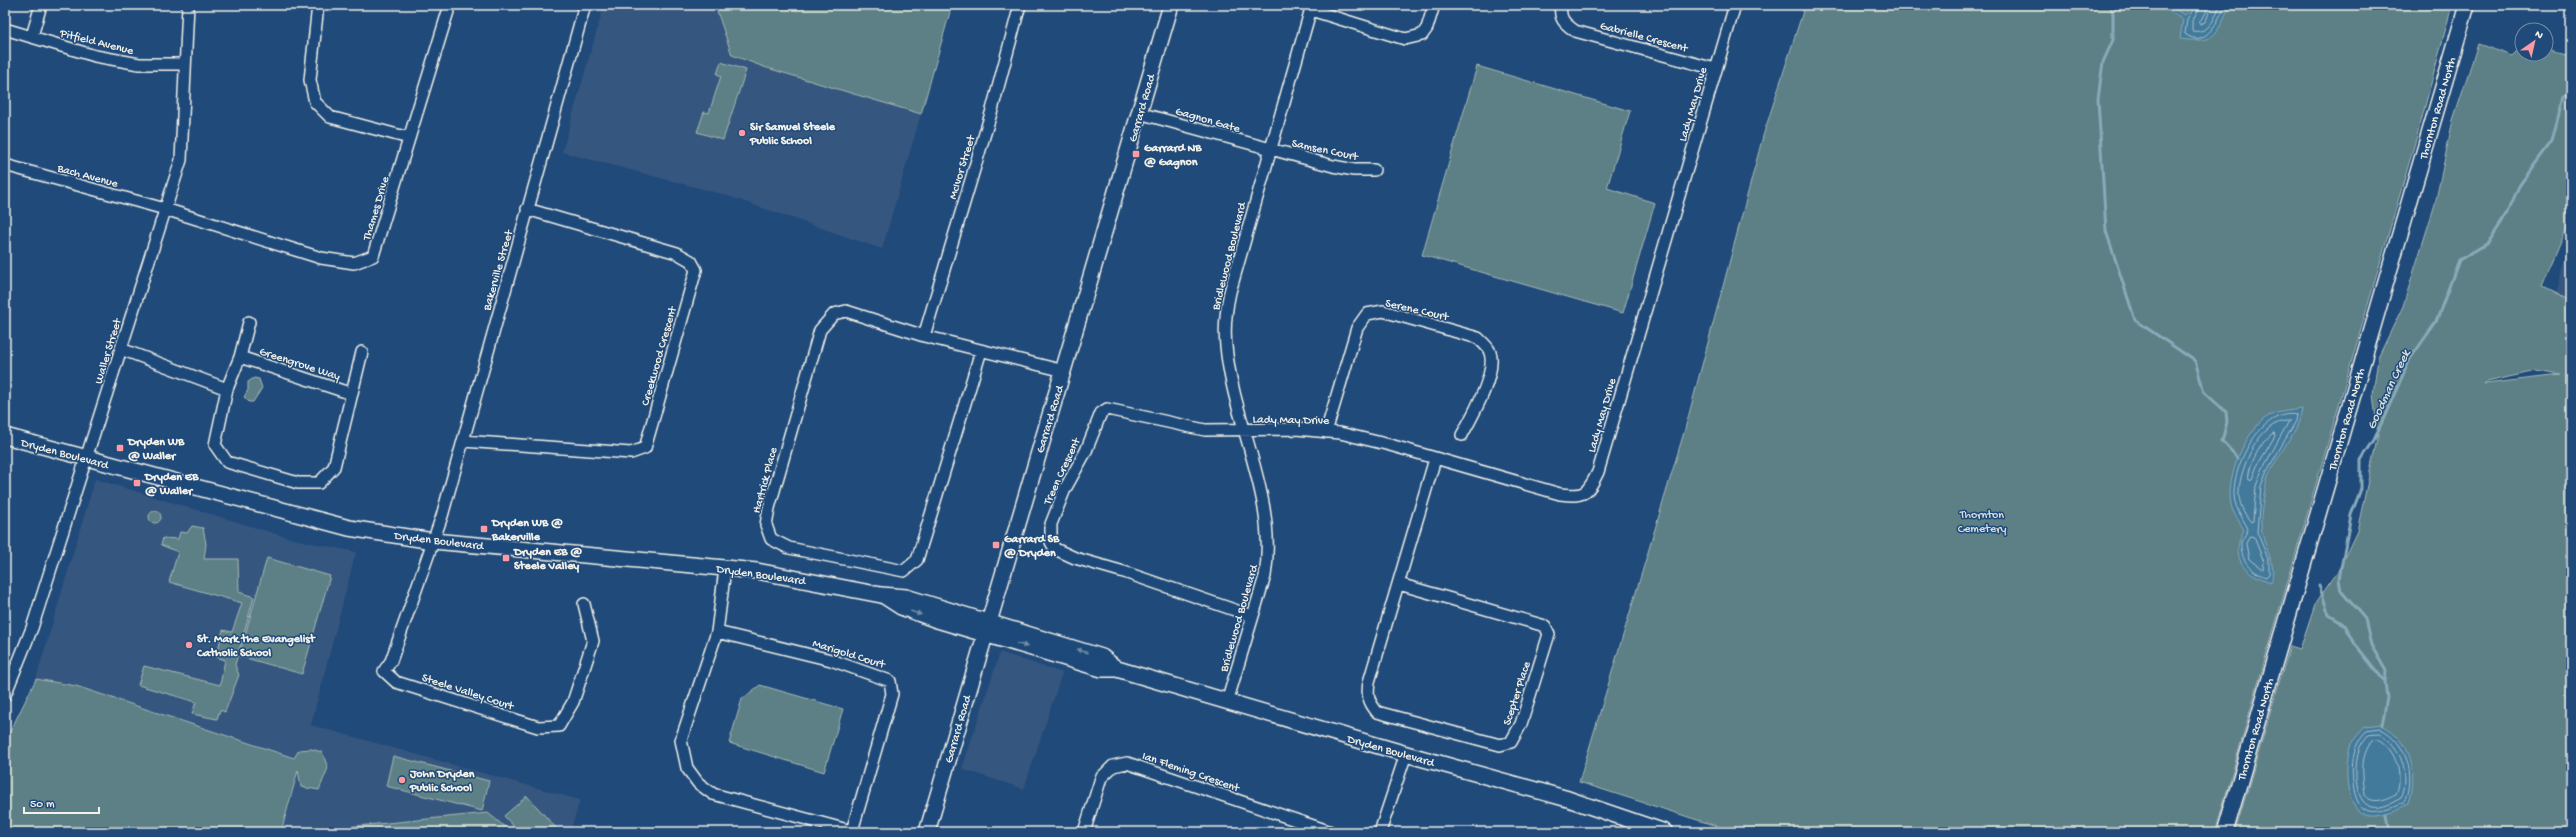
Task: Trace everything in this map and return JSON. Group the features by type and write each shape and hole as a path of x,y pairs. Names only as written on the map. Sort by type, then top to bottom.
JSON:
{"street":[{"path":"32,36 41,5"},
{"name":"Waller Street","path":"5,695 32,628 88,458 181,160 188,5"},
{"path":"318,5 310,80 315,102 330,117 410,138"},
{"name":"Thames Drive","path":"165,209 321,258 354,263 373,256 450,5"},
{"name":"Bakerville Street","path":"433,541 463,441 585,5"},
{"name":"McIvor Street","path":"924,336 990,118 1020,5"},
{"name":"Garrard Road","path":"927,832 1064,372 1171,5"},
{"path":"1311,7 1405,39 1422,34 1427,28 1434,5"},
{"name":"Gabrielle Crescent","path":"1561,5 1560,14 1564,23 1575,31 1715,69"},
{"name":"Lady May Drive","path":"1244,431 1296,429 1326,432 1390,445 1560,494 1577,496 1588,491 1598,472 1734,5"},
{"name":"Thornton Road North","path":"2225,832 2467,5"},
{"name":"Bridlewood Boulevard","path":"1227,702 1265,576 1269,556 1262,499 1229,372 1226,346 1226,315 1230,292 1311,7"},
{"name":"Pitfield Avenue","path":"5,29 95,56 139,64 185,64"},
{"name":"Gagnon Gate","path":"1139,113 1270,150"},
{"name":"Samsen Court","path":"1270,150 1333,166 1354,170 1374,170"},
{"name":"Bach Avenue","path":"5,165 165,209"},
{"name":"Creekwood Crescent","path":"463,441 631,453 645,448 696,270 691,261 677,253 527,209"},
{"name":"Hartrick Place","path":"981,351 917,560 904,571 789,548 771,539 766,525 769,508 820,330 834,314 846,311 924,336 1064,372"},
{"name":"Serene Court","path":"1326,432 1357,328 1367,314 1383,312 1478,338 1489,349 1492,361 1479,404 1462,435"},
{"name":"Greengrove Way","path":"249,322 240,357 228,390 215,446 227,462 298,483 319,483 334,467 362,352"},
{"path":"121,349 228,390"},
{"name":"Greengrove Way","path":"240,357 352,394"},
{"name":"Treen Crescent","path":"1244,431 1205,430 1107,409 1101,413 1086,451 1064,489 1049,533 1051,542 1060,552 1124,572 1252,616"},
{"name":"Dryden Boulevard","path":"5,436 349,528 433,541 625,557 725,569 757,570 881,595 901,608 1102,657 1117,669 1406,754 1568,799 1631,826 1665,832"},
{"name":"Scepter Place","path":"1399,584 1545,626 1548,634 1521,724 1511,742 1500,745 1455,734 1377,712 1369,703 1367,695 1369,682 1435,459"},
{"name":"Steele Valley Court","path":"433,541 391,661 384,671 396,682 538,727 559,726 573,702 593,641 584,604"},
{"name":"Marigold Court","path":"717,632 831,660 890,681 892,694 854,832 713,794 698,784 687,768 681,740 717,632 725,569"},
{"path":"1380,832 1406,754"},
{"name":"Ian Fleming Crescent","path":"1084,832 1101,778 1113,766 1127,764 1331,832"}],"shaded area":[{"name":"Sir Samuel Steele Public School","path":"604,5 715,5 732,55 921,114 882,249 725,195 562,152"},
{"path":"2571,239 2571,301 2555,293"},
{"name":"St. Mark the Evangelist Catholic School","path":"95,479 293,539 356,552 311,725 580,800 570,832 281,832 301,760 76,686 36,679"},
{"path":"1000,652 1062,673 1024,789 962,769"}],"green space":[{"path":"715,5 952,5 921,114 764,67 732,55"},
{"name":"Thornton Cemetery","path":"1805,5 2452,5 2419,129 2215,832 1735,832 1579,782 1685,429 1763,136"},
{"path":"2478,44 2513,56 2514,55 2514,62 2554,62 2554,51 2571,55 2571,218 2542,287 2571,301 2571,832 2235,832 2290,646 2300,649 2315,604 2337,573 2357,531 2378,435 2373,394 2378,358 2403,306 2435,204 2453,120","holes":["2536,371 2560,375 2484,384 2486,382"]},
{"path":"721,62 746,70 723,140 697,132 704,112 709,113 721,76 717,74"},
{"path":"1477,66 1630,111 1607,188 1655,203 1623,313 1422,255"},
{"path":"254,378 259,379 262,388 253,402 249,402 244,397 248,390 248,382"},
{"path":"155,511 159,513 161,517 159,521 155,523 151,521 149,517 151,513"},
{"path":"192,526 203,528 206,544 204,559 238,559 239,592 254,597 235,665 239,675 225,712 220,710 217,719 192,714 196,702 138,685 144,666 220,685 225,660 216,657 223,630 232,632 242,603 169,582 178,552 161,545 163,538 178,539 180,532 187,533"},
{"path":"267,558 330,576 302,674 239,656"},
{"path":"36,679 76,686 294,758 299,750 311,749 322,752 328,768 319,790 301,787 298,770 281,832 5,832 5,742"},
{"path":"760,685 843,709 824,772 729,743 742,699"},
{"path":"393,756 489,781 482,811 386,786"},
{"path":"527,796 556,828 552,832 519,832 504,816"},
{"path":"488,813 511,832 323,832 327,829"}],"water":[{"path":"2140,5 2167,5 2185,15 2193,5 2230,5 2218,30 2213,35 2201,40 2192,40 2180,39 2183,19 2161,7 2151,10"},
{"path":"2302,409 2290,440 2277,458 2272,468 2265,489 2261,527 2263,539 2272,562 2273,568 2271,582 2261,579 2253,574 2242,563 2239,556 2238,548 2244,530 2233,511 2230,500 2232,475 2242,449 2256,427 2264,419 2277,413"},
{"path":"2382,725 2392,731 2406,748 2412,769 2412,792 2409,804 2396,811 2371,816 2362,813 2355,806 2348,786 2347,763 2351,744 2365,727"}],"waterway":[{"path":"2110,5 2113,13 2113,40 2103,62 2098,99 2106,231 2135,320 2195,361 2204,392 2226,412 2227,422 2222,441 2238,458"},
{"name":"Goodman Creek","path":"2382,725 2387,698 2385,682 2386,671 2371,645 2365,619 2341,591 2339,579 2351,515 2361,489 2361,460 2374,440 2410,359 2436,322 2459,260 2488,243 2507,214 2519,186 2552,141 2563,98 2571,89"},
{"path":"2319,585 2329,615 2345,625 2355,644 2385,682"},
{"name":"Goodman Creek","path":"2387,815 2390,832"}],"place":[{"name":"Sir Samuel Steele Public School","path":"742,133"},
{"name":"Garrard NB @ Gagnon","path":"1136,154"},
{"name":"Dryden WB @ Waller","path":"120,448"},
{"name":"Dryden EB @ Waller","path":"137,483"},
{"name":"Dryden WB @ Bakerville","path":"484,529"},
{"name":"Garrard SB @ Dryden","path":"996,545"},
{"name":"Dryden EB @ Steele Valley","path":"506,558"},
{"name":"St. Mark the Evangelist Catholic School","path":"189,645"},
{"name":"John Dryden Public School","path":"402,780"}]}
